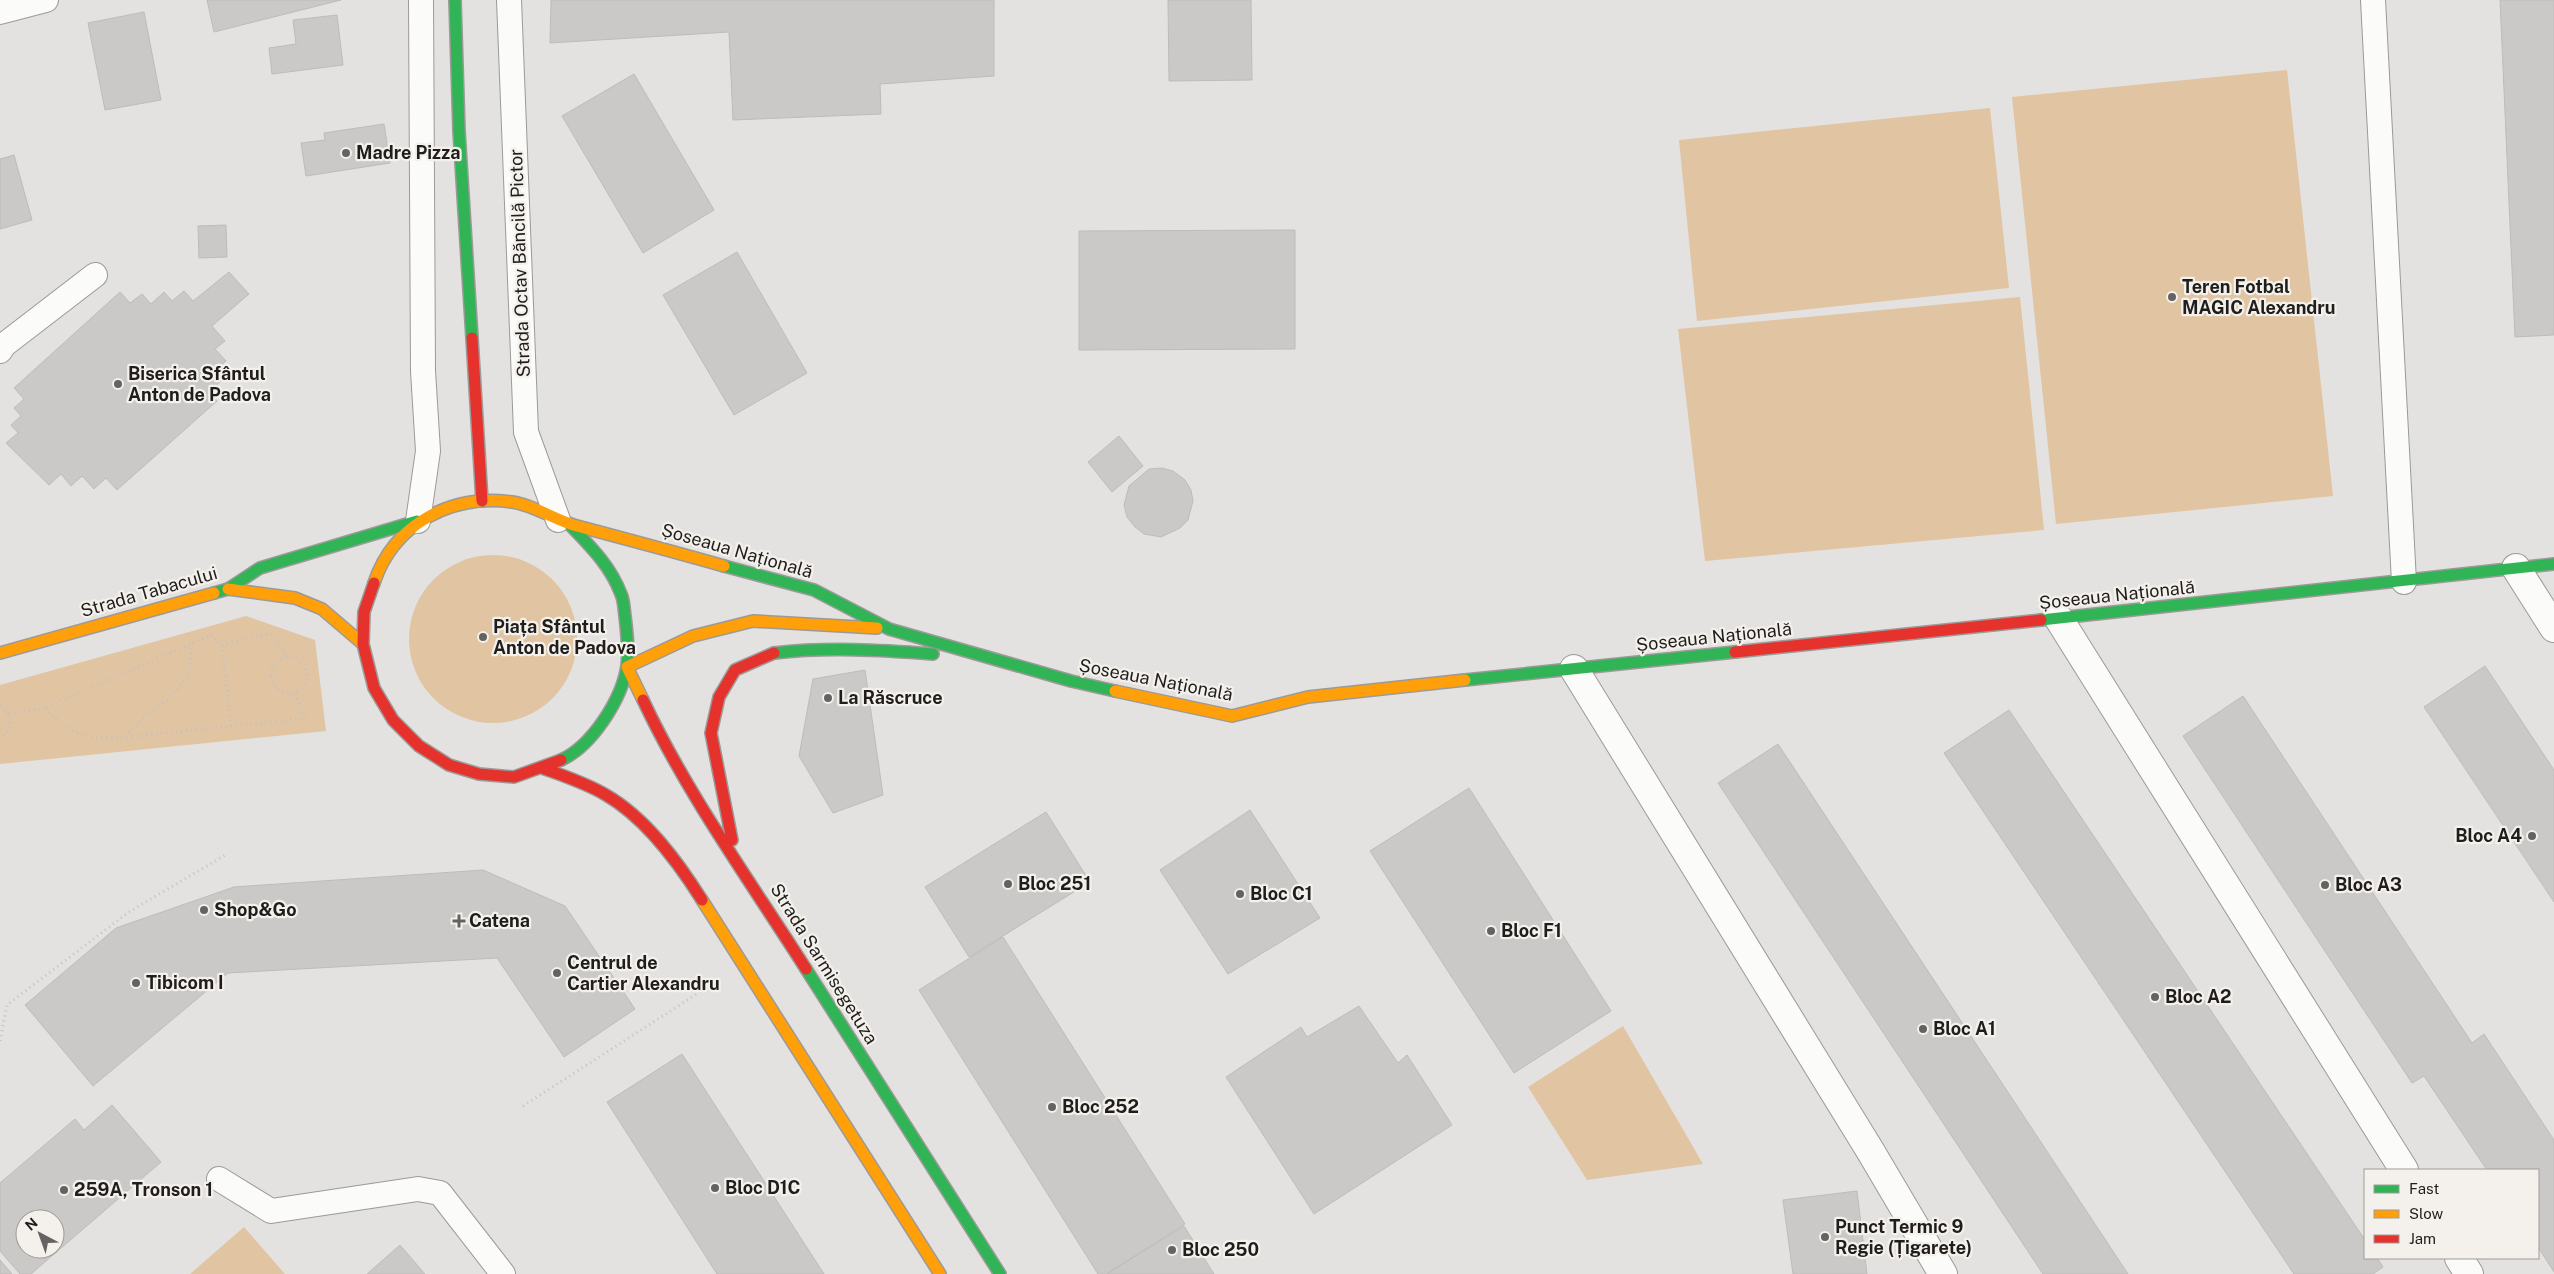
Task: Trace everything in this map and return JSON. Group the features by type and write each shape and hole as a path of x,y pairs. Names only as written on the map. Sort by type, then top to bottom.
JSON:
{"street":[{"path":"455,0 459,131 482,501"},
{"name":"Șoseaua Națională","path":"418,521 451,505 482,501 514,502 563,522 814,590 889,629 1071,681 1232,716 1308,697 2059,619 2554,564"},
{"name":"Strada Tabacului","path":"0,653 228,588 260,568 418,521"},
{"path":"418,521 390,551 375,579 364,612 363,644 374,688 393,720 419,746 449,765 479,774 514,777 542,768 569,756 595,731 613,707 627,667 628,641 622,595 605,561 563,522"},
{"path":"2516,568 2554,628"},
{"path":"228,588 295,598 322,608 363,644"},
{"path":"2059,619 2403,1169"},
{"name":"Șoseaua Națională","path":"627,667 693,636 753,621 889,629"},
{"path":"736,859 711,733 718,697 735,670 772,653 806,649 880,650 987,658"},
{"name":"Strada Sarmisegetuza","path":"627,667 655,726 736,859 1000,1274"},
{"path":"1574,669 1871,1152 1943,1274"},
{"path":"542,768 584,784 615,800 652,833 695,889 940,1274"},
{"path":"2460,1259 2469,1274"}],"lane":[{"path":"0,12 46,0"},
{"path":"418,521 428,451 423,371 421,0"},
{"name":"Strada Octav Băncilă Pictor","path":"509,0 526,432 563,522"},
{"path":"2373,0 2404,582"},
{"path":"0,351 4,345 95,275"},
{"path":"219,1179 271,1211 418,1189 440,1193 503,1274"}],"path":[{"path":"222,645 265,634 274,635 286,657"},
{"path":"9,714 44,708 211,635 222,645 231,726"},
{"path":"123,737 148,714 167,700 188,677 192,642"},
{"path":"292,656 303,662 308,673 304,685 295,693 283,692 271,680 275,662 286,657 292,656"},
{"path":"44,708 76,733 90,736 123,737 306,718 295,693"},
{"path":"0,706 9,714 10,726 0,737"},
{"path":"0,1041 7,1005 129,912 227,854"},
{"path":"524,1106 700,992"}],"shaded area":[{"name":"Teren Fotbal MAGIC Alexandru","path":"2287,70 2333,496 2056,524 2012,97"},
{"path":"1990,108 2009,288 1697,321 1679,140"},
{"path":"2020,297 2044,530 1705,561 1678,329"},
{"path":"485,555 501,555 533,565 558,586 571,607 577,639 571,671 563,686 546,704 525,717 501,723 485,723 461,717 446,709 423,686 415,671 409,647 409,631 415,607 423,592 446,569 461,561"},
{"path":"246,616 315,640 326,731 0,764 0,685"},
{"path":"1623,1026 1703,1164 1587,1180 1528,1087"},
{"path":"244,1227 285,1274 190,1274"}],"building":[{"path":"207,0 341,0 214,32"},
{"path":"551,0 994,0 994,76 880,84 881,114 733,120 729,32 550,43"},
{"path":"1168,0 1251,0 1252,80 1169,81"},
{"path":"2500,0 2554,0 2554,335 2515,337"},
{"path":"144,12 161,100 105,110 88,23"},
{"path":"337,15 343,65 272,74 269,48 296,44 293,20"},
{"path":"634,74 714,210 643,253 562,116"},
{"name":"Madre Pizza","path":"384,124 390,163 306,176 301,143 325,140 324,133"},
{"path":"14,155 32,220 0,229 0,159"},
{"path":"226,225 227,257 199,258 198,226"},
{"path":"1295,230 1295,349 1079,350 1079,231"},
{"path":"737,252 807,373 734,415 663,295"},
{"name":"Biserica Sfântul Anton de Padova","path":"229,272 249,294 212,326 225,341 215,349 226,361 214,371 222,380 209,392 217,401 117,490 106,478 94,489 82,476 71,486 61,474 49,485 6,443 18,433 11,425 21,416 14,408 24,399 14,388 120,292 130,303 142,294 151,304 164,292 172,301 184,291 193,301"},
{"path":"1119,436 1143,466 1112,492 1088,462"},
{"path":"1162,468 1173,471 1185,480 1191,490 1193,501 1188,520 1180,528 1161,537 1144,534 1135,527 1127,517 1124,505 1129,486 1149,469"},
{"name":"Bloc A4","path":"2485,666 2554,770 2554,902 2424,707"},
{"path":"865,670 883,795 833,813 799,756 813,679"},
{"name":"Bloc A3","path":"2243,696 2472,1043 2484,1034 2554,1140 2554,1272 2539,1249 2539,1169 2486,1169 2424,1076 2412,1083 2183,736"},
{"name":"Bloc A2","path":"2009,710 2364,1239 2364,1259 2378,1259 2383,1267 2373,1274 2294,1274 1944,753"},
{"name":"Bloc A1","path":"1778,744 2128,1274 2043,1274 1718,783"},
{"name":"Bloc F1","path":"1469,788 1611,1011 1514,1073 1370,851"},
{"name":"Bloc C1","path":"1250,810 1320,918 1228,974 1160,870"},
{"name":"Bloc 251","path":"1046,812 1090,882 969,957 925,887"},
{"path":"483,870 565,906 635,1009 564,1057 497,958 228,973 93,1086 25,1005 116,928 234,887"},
{"name":"Bloc 252","path":"1003,937 1185,1224 1106,1274 1098,1274 919,990"},
{"path":"1359,1006 1398,1063 1407,1055 1452,1125 1314,1214 1226,1077 1301,1027 1307,1037"},
{"name":"Bloc D1C","path":"682,1054 824,1274 717,1274 607,1102"},
{"name":"259A, Tronson 1","path":"112,1105 161,1162 65,1245 65,1209 15,1209 15,1259 48,1259 31,1274 20,1274 0,1251 0,1183 75,1119 84,1130"},
{"name":"Punct Termic 9 Regie (Țigarete)","path":"1857,1191 1867,1274 1793,1274 1783,1200"},
{"name":"Bloc 250","path":"1184,1226 1214,1274 1107,1274"},
{"path":"400,1245 425,1274 367,1274"},
{"path":"0,1260 12,1274 0,1274"}],"traffic: fast":[{"path":"455,0 459,131 472,338"},
{"path":"214,593 228,589 260,568 417,521"},
{"path":"561,760 584,744 604,720 619,693 627,666 628,653 622,596 599,556 569,524"},
{"path":"2041,620 2554,564"},
{"path":"724,566 814,590 889,629 1071,681 1115,691"},
{"path":"774,653 873,650 933,654"},
{"path":"1465,680 1735,652"},
{"path":"806,969 1000,1274"}],"traffic: slow":[{"path":"374,583 383,562 396,544 411,529 428,517 447,508 468,503 490,501 520,504 577,526 724,566"},
{"path":"228,589 295,598 322,609 363,644"},
{"path":"0,653 214,593"},
{"path":"643,700 627,667 693,636 753,621 877,628"},
{"path":"1115,691 1232,716 1308,697 1465,680"},
{"path":"702,900 940,1274"}],"traffic: jam":[{"path":"472,338 482,501"},
{"path":"374,583 364,612 363,644 374,688 393,720 419,746 449,765 479,774 514,777 561,760"},
{"path":"1735,652 2041,620"},
{"path":"732,840 711,733 719,697 735,670 774,653"},
{"path":"643,700 660,735 699,803 806,969"},
{"path":"542,768 575,780 606,795 621,805 648,828 672,856 702,900"}],"place":[{"name":"Madre Pizza","path":"346,153"},
{"name":"Teren Fotbal MAGIC Alexandru","path":"2172,297"},
{"name":"Biserica Sfântul Anton de Padova","path":"118,384"},
{"name":"Piața Sfântul Anton de Padova","path":"483,637"},
{"name":"La Răscruce","path":"828,698"},
{"name":"Bloc A4","path":"2532,836"},
{"name":"Bloc 251","path":"1008,884"},
{"name":"Bloc A3","path":"2325,885"},
{"name":"Bloc C1","path":"1240,894"},
{"name":"Shop&Go","path":"204,910"},
{"name":"Catena","path":"459,921"},
{"name":"Bloc F1","path":"1491,931"},
{"name":"Centrul de Cartier Alexandru","path":"557,973"},
{"name":"Tibicom I","path":"136,983"},
{"name":"Bloc A2","path":"2155,997"},
{"name":"Bloc A1","path":"1923,1029"},
{"name":"Bloc 252","path":"1052,1107"},
{"name":"Bloc D1C","path":"715,1188"},
{"name":"259A, Tronson 1","path":"64,1190"},
{"name":"Punct Termic 9 Regie (Țigarete)","path":"1825,1237"},
{"name":"Bloc 250","path":"1172,1250"}]}
